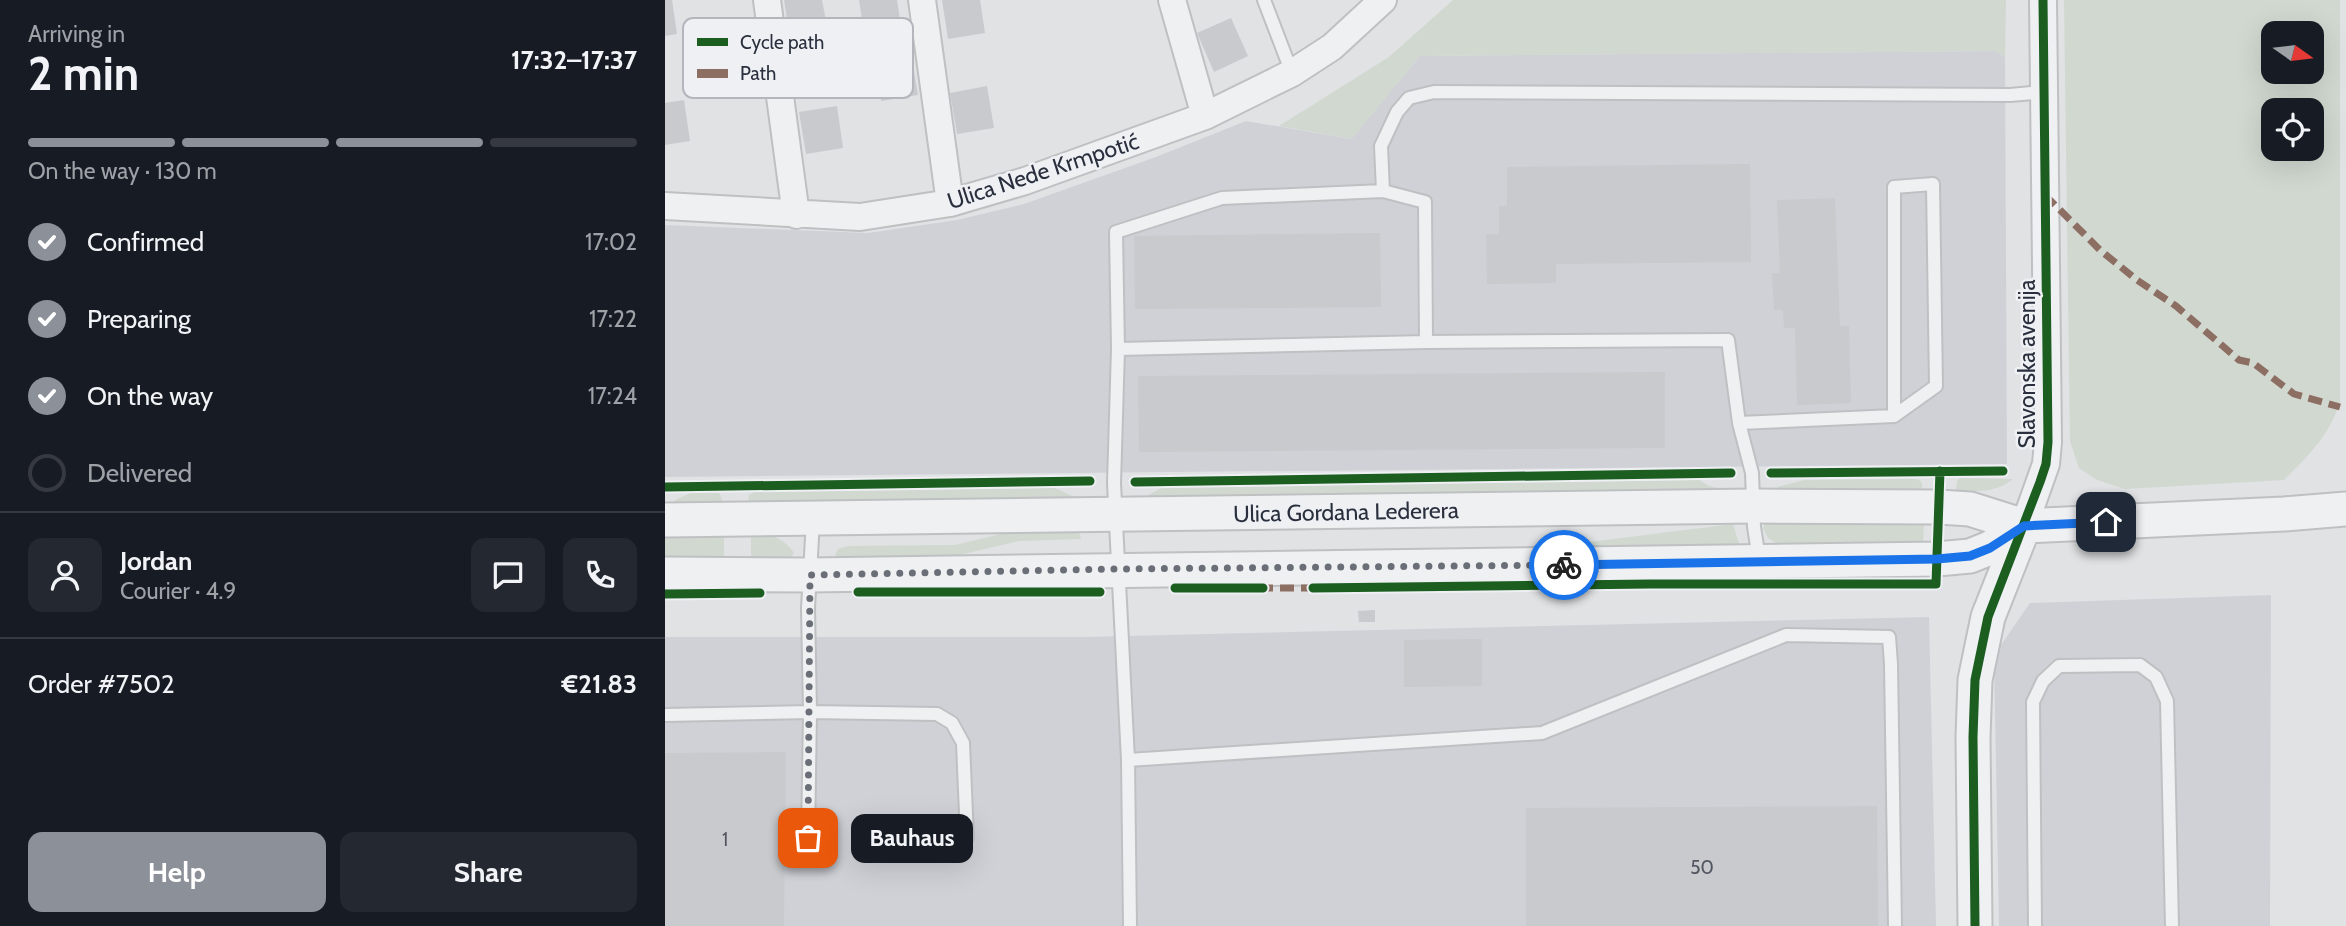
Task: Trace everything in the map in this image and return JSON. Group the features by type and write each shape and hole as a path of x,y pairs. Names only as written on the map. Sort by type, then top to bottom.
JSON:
{"street":[{"path":"767,0 769,18"},
{"path":"922,0 950,203"},
{"path":"1172,0 1205,116"},
{"name":"Ulica Nede Krmpotić","path":"665,206 860,218 950,203 1025,181 1205,116 1292,73 1332,47 1383,0"},
{"name":"Slavonska avenija","path":"1975,926 1973,708 1979,658 1989,617 2046,464 2048,442 2043,0"},
{"path":"780,98 796,215"},
{"name":"Ulica Gordana Lederera","path":"665,520 1753,506 1970,509 2024,526 2346,509"},
{"path":"665,574 810,575 1937,559 1970,556 1990,548 2024,526"},
{"path":"1937,559 1967,574 1982,596 1989,617"}],"lane":[{"path":"1264,0 1292,73"},
{"path":"1383,191 1381,146 1397,112 1409,98 1434,92 2044,93"},
{"path":"1739,423 1894,416 1936,386 1933,184 1894,187 1894,416"},
{"path":"1130,926 1128,760 1114,483 1118,349 1116,232 1222,198 1383,191 1425,202 1426,342"},
{"path":"1118,349 1426,342 1728,340 1739,423 1752,473 1757,546 1765,563"},
{"path":"808,838 808,645 813,516"},
{"path":"1128,760 1542,733 1786,635 1889,637 1895,926"},
{"path":"2035,926 2033,702 2043,681 2059,666 2140,665 2156,677 2167,701 2172,926"},
{"path":"665,715 810,712 937,714 952,723 963,743 967,838"}],"shaded area":[{"path":"1453,0 2006,0 2005,57 1995,51 1420,56 1352,139 1279,126 1389,57"},
{"path":"2064,0 2340,0 2340,402 2330,425 2310,453 2284,480 2125,489 2097,480 2079,468 2070,441"},
{"path":"1995,51 2005,57 2007,464 665,477 665,225 868,233 957,220 1024,204 1156,157 1246,121 1351,139 1420,56"},
{"path":"1960,478 2013,479 1993,489 1956,491"},
{"path":"1914,479 1922,483 1922,490 1782,491 1777,487 1804,480"},
{"path":"1699,480 1709,486 1723,489 1718,493 1151,500 1145,497 1170,486"},
{"path":"1055,488 1079,499 748,504 749,495 756,491"},
{"path":"693,492 720,494 723,504 674,504 675,500"},
{"path":"1924,521 1923,546 1782,547 1768,538 1763,528 1765,524"},
{"path":"1733,524 1740,547 1518,551"},
{"path":"1009,532 1079,532 1081,539 1019,541 955,556 835,555 838,549 848,546 955,545"},
{"path":"724,533 724,557 665,558 665,536"},
{"path":"751,533 775,537 786,543 794,553 791,557 751,557"},
{"path":"2271,595 2270,926 1999,926 1994,655 2030,603"},
{"path":"1929,617 1936,926 665,926 665,637 1085,637"}],"building":[{"path":"665,0 672,0 677,34 665,36"},
{"path":"784,0 822,0 825,18 787,18"},
{"path":"859,0 897,0 900,18 862,18"},
{"path":"942,0 980,0 985,33 948,39"},
{"path":"1231,18 1248,56 1214,72 1197,33"},
{"path":"913,66 918,95 913,96"},
{"path":"987,86 994,128 957,134 950,93"},
{"path":"684,100 690,141 665,145 665,103"},
{"path":"837,106 843,148 806,154 799,112"},
{"path":"1750,164 1751,262 1556,264 1556,283 1487,284 1486,234 1499,234 1499,206 1507,206 1507,167"},
{"path":"1835,198 1840,326 1849,326 1851,403 1797,405 1795,328 1784,328 1783,310 1774,310 1772,273 1780,273 1777,200"},
{"path":"1380,233 1381,307 1135,309 1134,236"},
{"path":"1665,372 1665,448 1139,452 1138,376"},
{"path":"1375,610 1375,622 1359,622 1358,611"},
{"path":"1482,639 1482,686 1404,687 1404,640"},
{"path":"786,752 784,926 665,926 665,753"},
{"path":"1877,806 1878,926 1526,926 1526,808"}],"marked path":[{"path":"2045,195 2100,250 2137,280 2176,306 2239,360 2253,363 2294,394 2340,407"},
{"path":"1259,588 1319,588"}],"cycle path":[{"path":"1975,926 1975,680 1988,617 2040,482 2046,464 2048,442 2043,0"},
{"path":"1313,588 1936,584 1940,471"},
{"path":"1771,473 2003,471"},
{"path":"1135,482 1731,473"},
{"path":"665,487 1090,481"},
{"path":"1175,588 1263,588"},
{"path":"858,592 1100,592"},
{"path":"665,594 760,593"}],"way so far":[{"path":"808,838 810,575 1564,565"}],"place":[{"name":"Bauhaus","path":"808,838"}],"route":[{"path":"1564,565 1937,559 1970,556 1990,548 2024,526 2106,522"}]}
